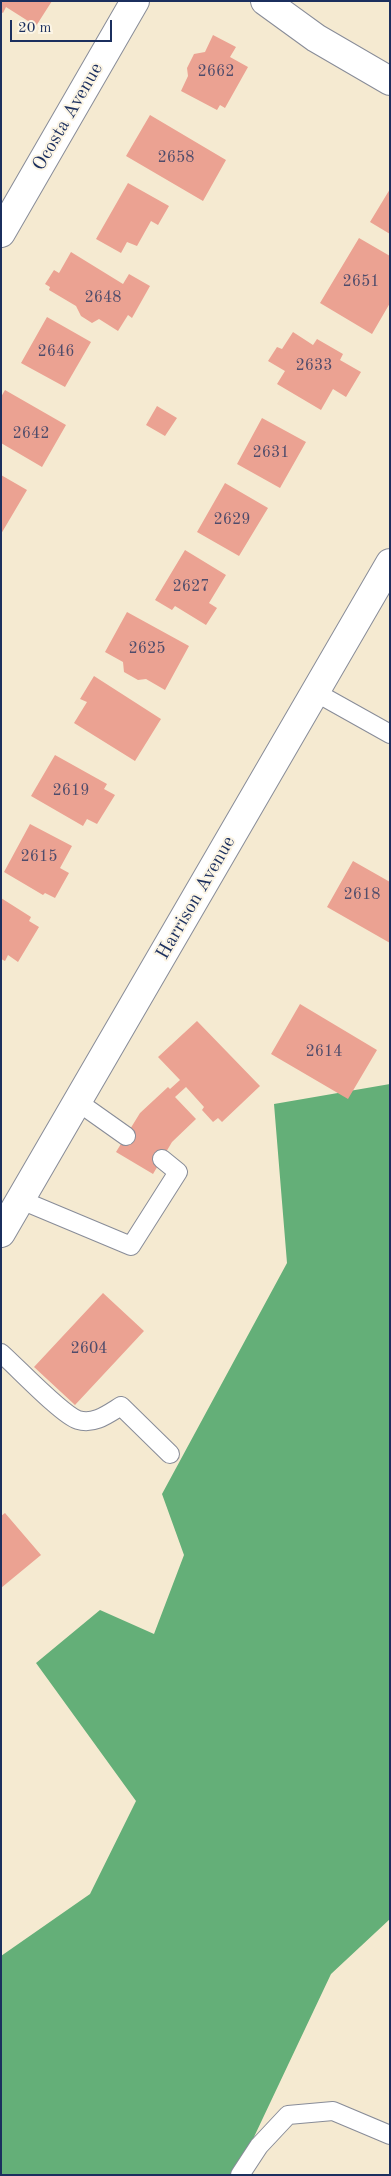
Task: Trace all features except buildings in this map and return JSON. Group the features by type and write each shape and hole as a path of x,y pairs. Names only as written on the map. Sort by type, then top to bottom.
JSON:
{"main road":[{"name":"Ocosta Avenue","path":"1,233 135,1"},
{"path":"265,1 316,38 390,81"},
{"name":"Harrison Avenue","path":"1,1233 390,563"}],"lane":[{"path":"315,692 390,734"},
{"path":"78,1102 126,1136"},
{"path":"20,1200 131,1246 178,1172 162,1159"},
{"path":"1,1353 56,1404 78,1420 102,1419 120,1406 170,1454"},
{"path":"240,2175 259,2146 288,2115 333,2111 390,2135"}],"green space":[{"path":"390,1084 390,1919 331,1974 236,2175 1,2175 1,1956 90,1894 136,1801 36,1663 100,1610 154,1634 184,1555 162,1494 287,1263 274,1104"}]}
